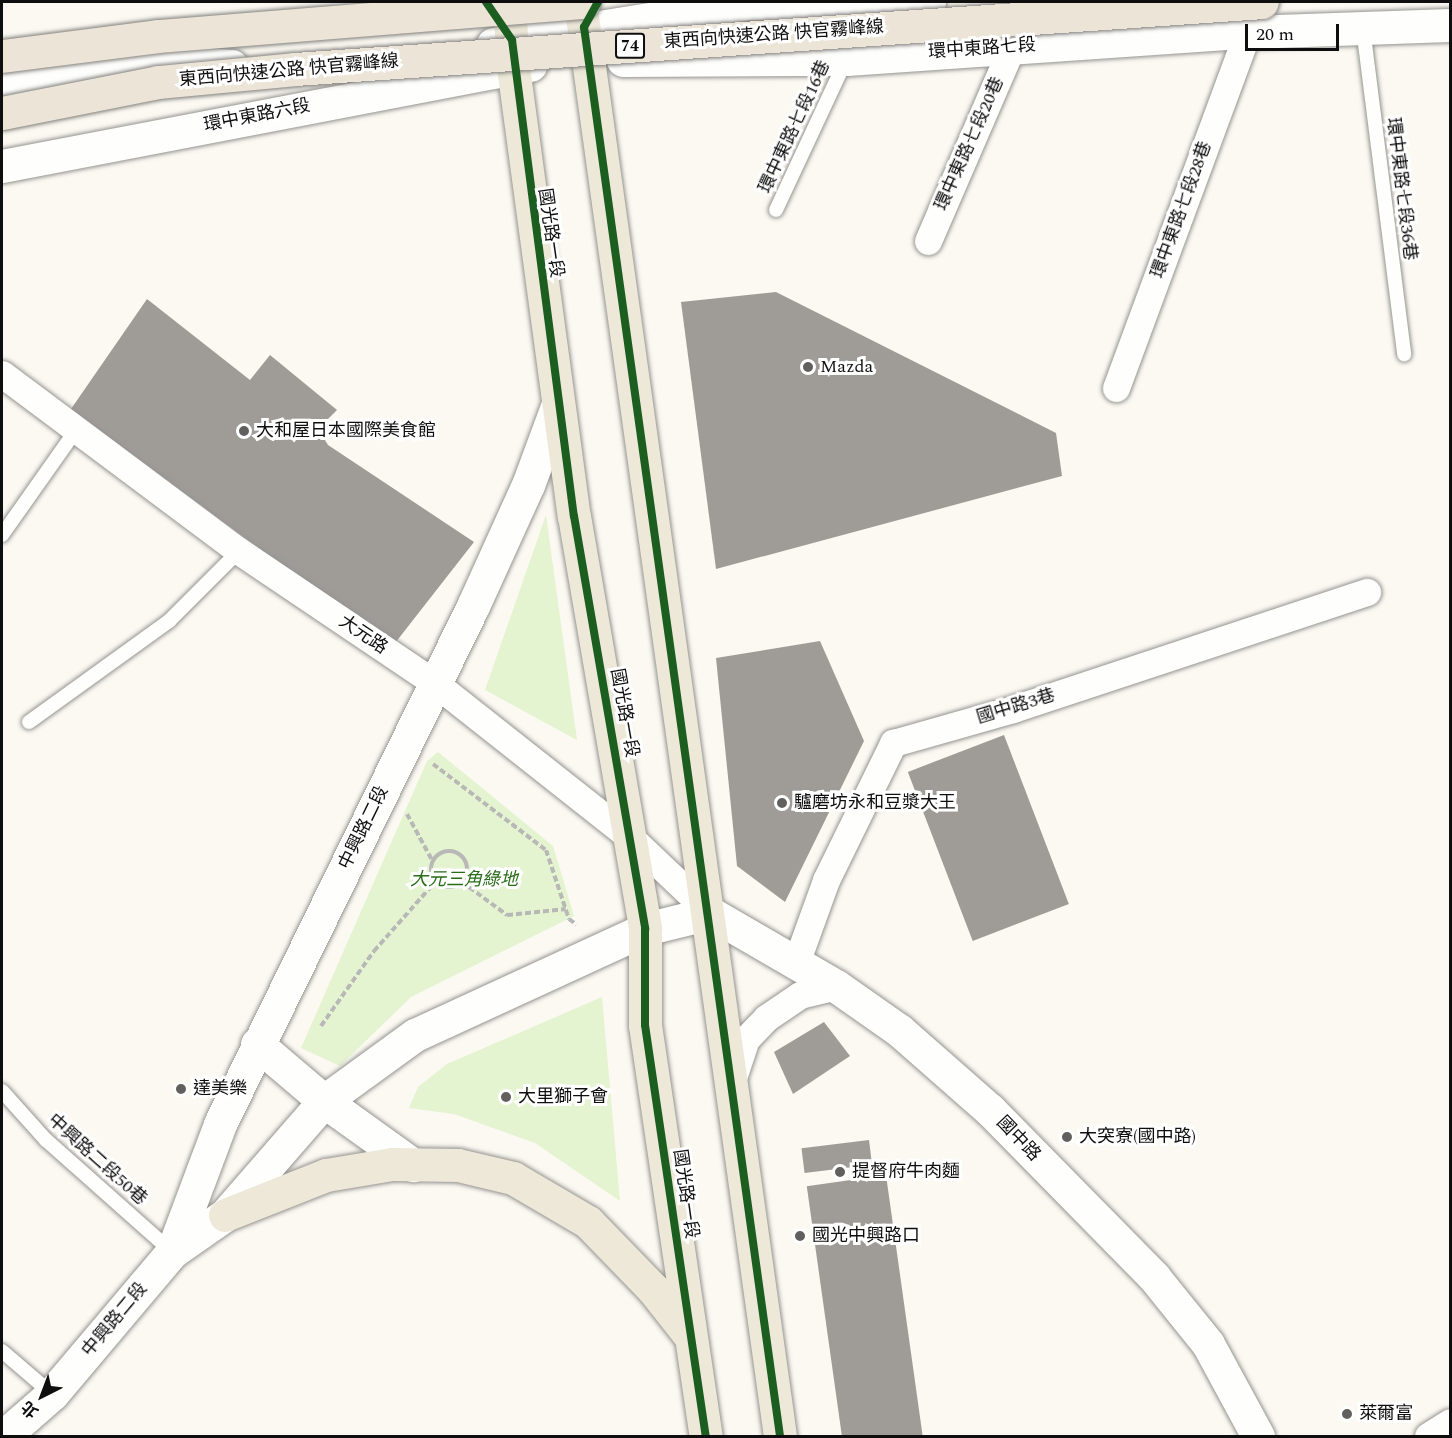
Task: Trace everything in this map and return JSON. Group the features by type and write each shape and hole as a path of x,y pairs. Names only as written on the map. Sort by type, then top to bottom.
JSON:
{"highway":[{"name":"東西向快速公路 快官霧峰線","path":"2,113 158,82 295,69 1262,2"},
{"path":"2,56 158,36 587,8"}],"main road":[{"name":"國光路一段","path":"486,2 513,54"},
{"name":"國光路一段","path":"509,2 513,54 558,404 645,929 645,1025 706,1437"},
{"path":"587,8 589,60 733,1078 780,1437"},
{"path":"225,1215 326,1175 413,1165 458,1165 491,1173 551,1196 588,1222 653,1288 692,1338"}],"street":[{"name":"環中東路七段","path":"513,54 587,8 749,3 919,2"},
{"name":"環中東路七段","path":"343,74 513,54 589,60 847,60 1012,46 1248,32 1450,25"},
{"name":"環中東路七段28巷","path":"1116,388 1248,32"},
{"name":"環中東路七段20巷","path":"928,241 1012,46"},
{"name":"環中東路六段","path":"2,166 513,54"},
{"name":"環中東路六段","path":"2,80 150,60 343,74"},
{"name":"大元路","path":"2,374 239,551 436,684 631,838 710,913"},
{"name":"中興路二段","path":"172,1252 190,1198 257,1044 436,684 528,485 558,404"},
{"name":"國中路3巷","path":"796,963 826,880 893,743 1013,709 1367,592"},
{"name":"中興路二段","path":"4,1437 52,1394 172,1252 225,1215 324,1101 415,1035 645,929 710,913"},
{"name":"國中路","path":"710,913 836,986 900,1031 982,1103 1107,1226 1208,1344 1258,1437"},
{"path":"733,1078 746,1039 766,1018 800,995 836,986"},
{"path":"257,1044 324,1101 413,1165"},
{"path":"1428,1437 1450,1422"}],"lane":[{"name":"環中東路七段36巷","path":"1363,28 1404,354"},
{"name":"環中東路七段16巷","path":"776,210 847,60"},
{"path":"2,535 75,430"},
{"path":"29,722 169,621 239,551"},
{"name":"中興路二段50巷","path":"2,1091 46,1140 172,1252"},
{"path":"2,1351 52,1394"}],"path":[{"path":"426,773 429,762 546,850 569,919 587,932"},
{"path":"321,1026 374,951 435,882 432,860 405,811 410,801"},
{"path":"432,860 446,851 459,854 467,864 462,882 451,888 435,882"},
{"path":"462,882 507,915 566,909"}],"green space":[{"path":"546,515 577,740 485,690"},
{"name":"大元三角綠地","path":"438,752 553,846 574,916 411,997 340,1066 301,1048 427,761"},
{"path":"602,997 620,1201 535,1143 454,1114 409,1108 418,1087 447,1064"}],"building":[{"name":"Mazda","path":"776,292 1056,433 1062,476 716,569 681,302"},
{"path":"147,299 250,380 270,355 337,410 318,429 328,445 474,542 392,647 71,409"},
{"name":"驢磨坊永和豆漿大王","path":"820,641 864,741 785,902 737,866 716,658"},
{"path":"1004,735 1069,904 973,941 908,772"},
{"path":"824,1022 850,1056 793,1094 774,1052"},
{"path":"869,1140 872,1165 805,1173 802,1148"},
{"path":"886,1175 923,1436 842,1436 807,1186"}],"cycle path":[{"path":"486,2 512,40 574,516 645,929 645,1025 706,1436"},
{"path":"598,2 584,27 780,1436"}],"place":[{"name":"Mazda","path":"808,367"},
{"name":"大和屋日本國際美食館","path":"244,431"},
{"name":"驢磨坊永和豆漿大王","path":"782,803"},
{"name":"達美樂","path":"181,1089"},
{"name":"大里獅子會","path":"506,1097"},
{"name":"大突寮(國中路)","path":"1067,1137"},
{"name":"提督府牛肉麵","path":"840,1172"},
{"name":"國光中興路口","path":"800,1236"},
{"name":"萊爾富","path":"1347,1414"}]}
